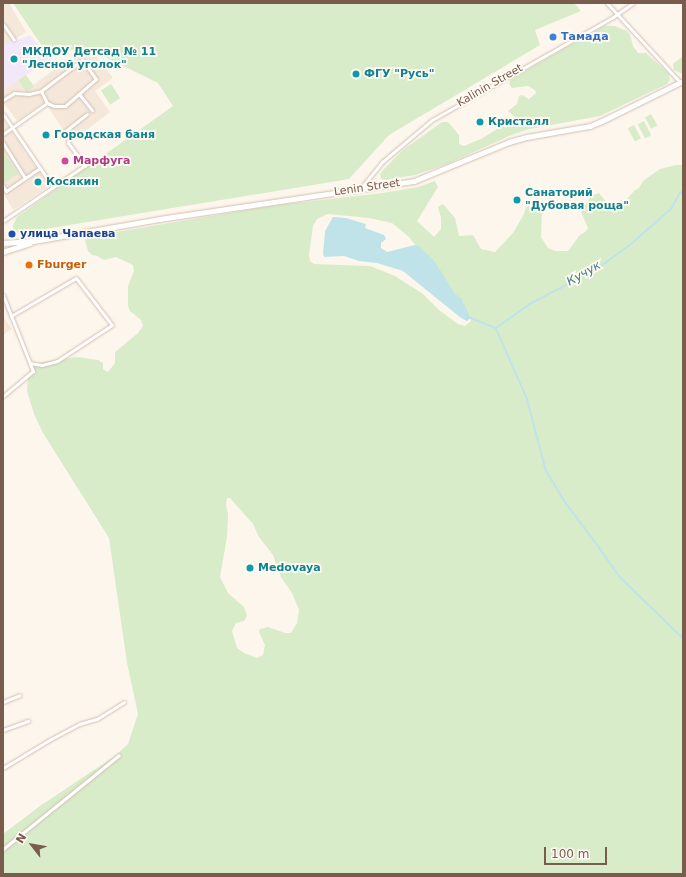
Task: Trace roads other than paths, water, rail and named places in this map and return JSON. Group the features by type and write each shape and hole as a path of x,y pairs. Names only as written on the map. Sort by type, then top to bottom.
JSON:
{"main road":[{"name":"Lenin Street","path":"3,243 34,241 361,188 414,181 527,137 591,125 682,81"},
{"name":"Lenin Street","path":"3,251 34,241"}],"street":[{"path":"607,3 682,81"},
{"name":"Kalinin Street","path":"361,188 382,162 432,120 547,52 618,14 633,3"},
{"path":"3,24 14,40"},
{"path":"3,100 14,93 28,94 41,91 82,60 96,79 64,106 54,106 48,103 41,91"},
{"path":"78,94 92,110"},
{"path":"3,134 48,103"},
{"path":"3,114 53,187"},
{"path":"3,221 86,165 68,143 69,138 64,132 87,114"},
{"path":"3,143 25,178"},
{"path":"3,186 6,191 40,168"},
{"path":"11,316 76,278 112,325 57,361 42,366 30,363"},
{"path":"3,295 34,370 3,396"},
{"path":"3,702 20,695"},
{"path":"3,768 50,739 79,724 96,719 124,702"},
{"path":"3,730 28,721"},
{"path":"3,849 119,755"}],"water":[{"path":"333,217 346,218 366,224 365,228 384,235 386,239 381,243 381,248 387,252 415,245 419,246 435,262 455,294 461,298 471,318 467,321 461,318 403,271 377,263 359,261 344,256 324,257 325,231"}],"waterway":[{"name":"Кучук","path":"471,318 496,328 530,304 597,269 631,244 671,209 680,193 683,191"},
{"path":"496,328 527,398 546,470 566,503 619,576 683,638"}],"place":[{"name":"Тамада","path":"553,37"},
{"name":"МКДОУ Детсад № 11 \"Лесной уголок\"","path":"14,59"},
{"name":"ФГУ \"Русь\"","path":"356,74"},
{"name":"Кристалл","path":"480,122"},
{"name":"Городская баня","path":"46,135"},
{"name":"Марфуга","path":"65,161"},
{"name":"Косякин","path":"38,182"},
{"name":"Санаторий \"Дубовая роща\"","path":"517,200"},
{"name":"улица Чапаева","path":"12,234"},
{"name":"Fburger","path":"29,265"},
{"name":"Medovaya","path":"250,568"}]}
